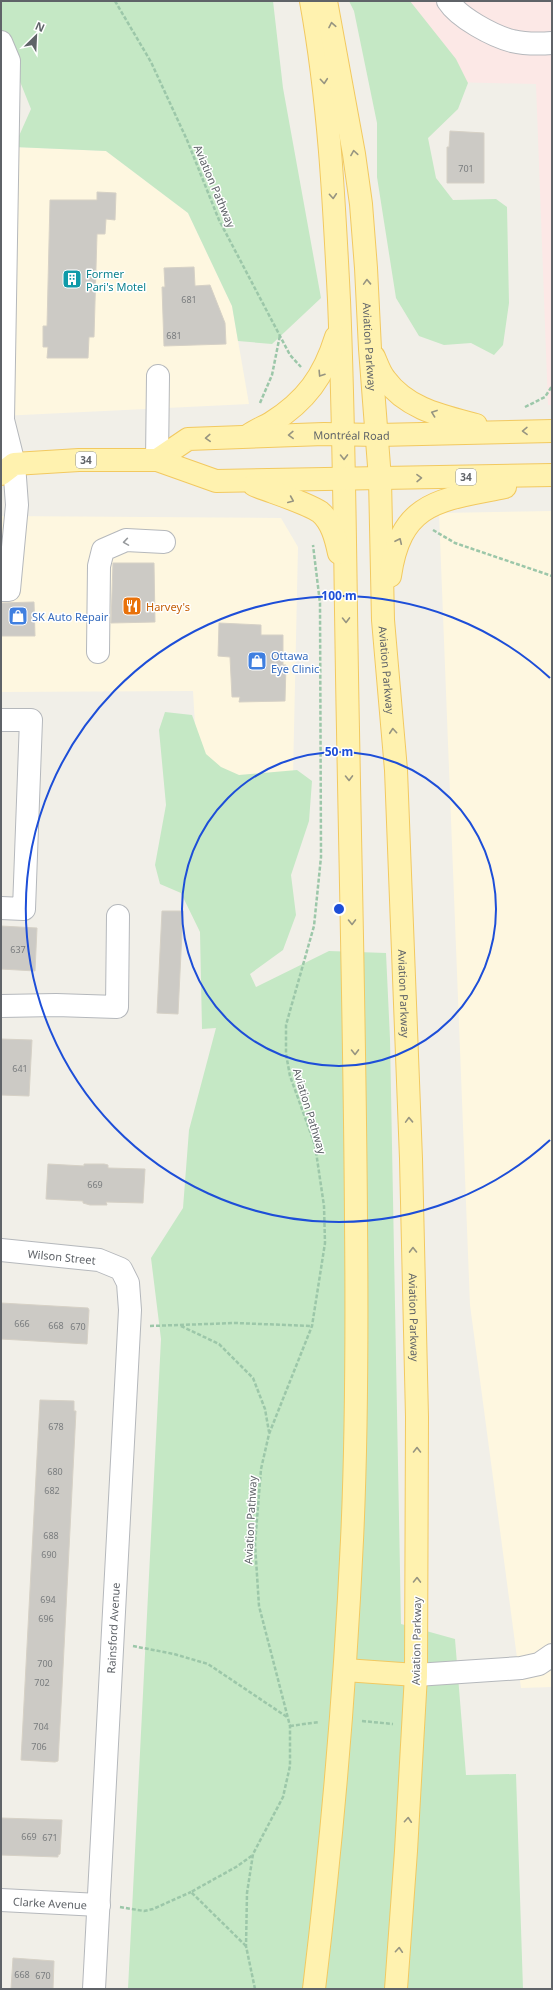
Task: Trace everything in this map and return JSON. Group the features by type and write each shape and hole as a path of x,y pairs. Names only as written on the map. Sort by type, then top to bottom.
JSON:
{"main road":[{"path":"312,1 323,72 328,122 340,325 344,434 345,581 355,1059 357,1327 353,1531 345,1670 335,1803 314,1989"},
{"name":"Aviation Parkway","path":"326,1 345,97 361,204 370,349 378,434 383,620 396,770 412,1198 417,1416 416,1674 406,1851 396,1989"},
{"path":"249,435 270,424 305,397 328,362 340,325"},
{"path":"370,349 384,378 406,400 436,414 499,431"},
{"name":"Montréal Road","path":"157,460 188,439 249,435 552,431"},
{"name":"34","path":"5,464 79,460 157,460 216,481 552,476"},
{"path":"383,620 395,550 408,525 416,515 430,505 448,498 552,476"},
{"path":"241,481 291,499 320,512 334,533 345,581"},
{"path":"345,1670 416,1674"}],"street":[{"path":"448,1 452,7 472,23 511,41 536,44 552,43"},
{"path":"1,42 9,61 3,420 5,464 17,505 8,537 6,562 9,590 1,590"},
{"path":"157,460 158,376"},
{"path":"98,652 99,566 102,550 126,540 164,542"},
{"path":"1,720 31,720 24,909 1,908"},
{"path":"1,1006 56,1005 117,1007 118,916"},
{"name":"Wilson Street","path":"1,1250 99,1260 121,1269"},
{"name":"Rainsford Avenue","path":"94,1989 130,1310 128,1283 121,1269"},
{"path":"416,1674 521,1668 539,1664 552,1655"},
{"name":"Clarke Avenue","path":"1,1900 99,1905"}],"path":[{"name":"Aviation Pathway","path":"115,1 151,62 187,140 220,220 290,355 303,369"},
{"path":"249,435 272,375 280,335"},
{"path":"525,407 545,397 552,386"},
{"path":"432,529 456,543 552,576"},
{"name":"Aviation Pathway","path":"255,1989 246,1946 247,1899 253,1854 283,1797 290,1766 290,1726 259,1606 255,1544 257,1505 261,1469 270,1434 312,1326 323,1262 324,1206 314,1146 290,1076 286,1054 286,1025 314,926 321,857 320,603 312,537"},
{"path":"129,1326 180,1326 234,1323 312,1326"},
{"path":"180,1326 219,1344 253,1378 265,1410 270,1434"},
{"path":"112,1643 174,1654 208,1664 287,1718"},
{"path":"356,1721 395,1724"},
{"path":"290,1726 325,1722"},
{"name":"Aviation Pathway","path":"99,1905 144,1911 153,1909 191,1892 236,1867 253,1854"},
{"path":"191,1892 246,1946"}],"shaded area":[{"path":"384,1 552,1 552,405 548,405 536,84 408,81"},
{"path":"14,147 106,151 188,213 232,306 249,404 1,416"},
{"path":"552,511 552,1687 521,1688 470,1305 439,513"},
{"path":"1,516 281,518 298,547 293,776 198,776 193,691 1,692"}],"green space":[{"path":"1,1 273,1 283,88 321,298 272,344 238,341 232,306 188,213 106,151 14,147 31,109 1,34"},
{"path":"349,1 410,1 456,59 468,83 458,109 428,138 436,178 453,200 496,199 507,207 509,303 503,345 494,355 471,343 444,345 419,336 396,298 377,177 377,123 354,11"},
{"path":"165,712 192,715 206,754 221,767 239,775 297,770 312,781 309,821 291,875 296,915 283,950 250,974 256,987 329,951 386,953 390,1039 401,1624 455,1639 466,1775 516,1774 523,1989 128,1989 161,1339 151,1258 183,1208 189,1130 216,1028 202,1029 200,932 181,893 160,884 155,865 166,805 159,730"}],"building":[{"path":"450,131 484,133 484,183 447,183 447,147 449,147"},
{"name":"Former Pari's Motel","path":"97,192 116,193 115,220 106,219 105,234 97,234 94,337 89,337 88,358 47,358 48,347 43,347 43,326 47,326 50,200 97,200"},
{"path":"194,267 195,286 210,285 225,323 226,344 164,346 162,287 165,287 164,268"},
{"name":"Harvey's","path":"113,563 154,563 155,622 111,623"},
{"path":"34,602 35,636 1,636 1,603"},
{"name":"Ottawa Eye Clinic","path":"219,623 261,625 261,635 283,635 283,665 286,665 285,701 239,702 240,697 232,697 230,657 218,656"},
{"path":"162,911 183,911 178,1014 157,1013"},
{"path":"1,926 37,928 35,971 1,969"},
{"path":"1,1039 32,1040 29,1096 1,1095"},
{"path":"48,1164 84,1166 84,1164 104,1164 108,1165 108,1168 145,1169 143,1203 106,1202 107,1205 90,1205 83,1203 83,1201 46,1199"},
{"path":"1,1303 88,1308 87,1344 1,1339"},
{"path":"40,1400 74,1401 74,1411 76,1411 58,1761 55,1762 21,1760"},
{"path":"1,1818 62,1820 60,1854 58,1857 1,1855"},
{"path":"13,1958 54,1961 53,1989 11,1989"}],"place":[{"name":"Former Pari's Motel","path":"72,279"},
{"name":"Harvey's","path":"132,606"},
{"name":"SK Auto Repair","path":"18,616"},
{"name":"Ottawa Eye Clinic","path":"257,661"}]}
